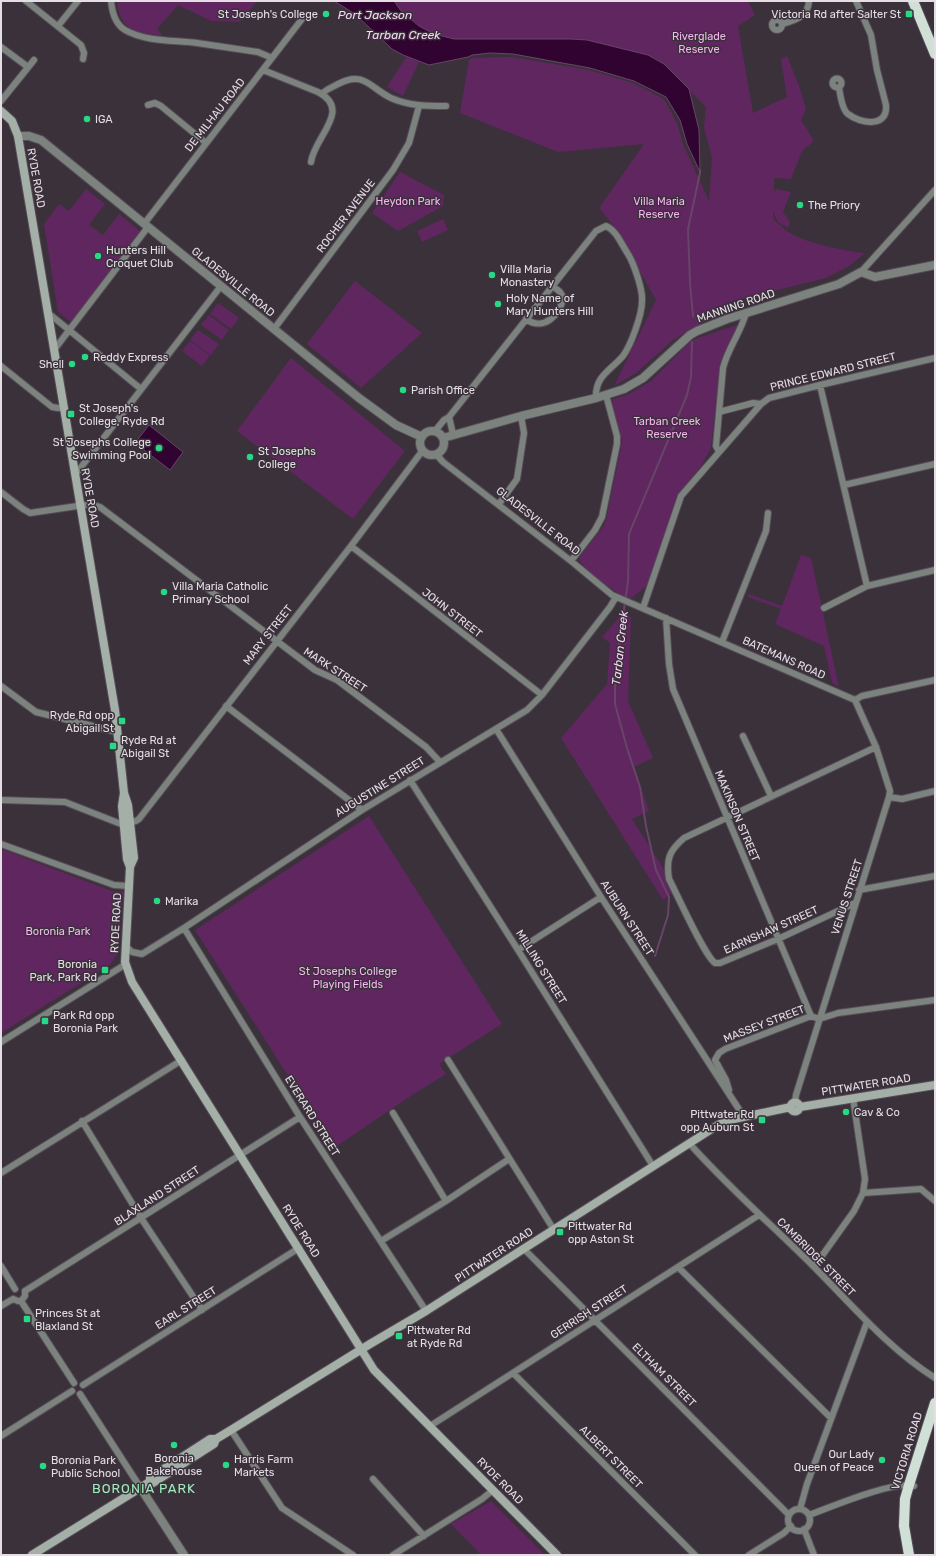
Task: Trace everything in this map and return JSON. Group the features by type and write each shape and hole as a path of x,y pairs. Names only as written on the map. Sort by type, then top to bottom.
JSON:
{"highway":[{"path":"913,1 935,54"},
{"path":"920,1 935,38"},
{"name":"VICTORIA ROAD","path":"915,1555 911,1534 911,1486 935,1403"},
{"name":"VICTORIA ROAD","path":"909,1555 904,1515 905,1499 933,1431 935,1420"}],"main road":[{"path":"1,111 12,121 18,136"},
{"name":"RYDE ROAD","path":"18,136 117,732 124,793 122,806 127,823 127,860 130,867 126,964 132,982 374,1370 557,1555"},
{"name":"PITTWATER ROAD","path":"32,1555 150,1481 150,1478 210,1439 216,1439 426,1311 723,1122 795,1105 853,1098 935,1085"}],"street":[{"path":"26,1 81,45 84,53 83,59"},
{"path":"58,26 78,1"},
{"path":"111,1 116,22 124,29 135,35 154,39 258,52 272,58"},
{"path":"782,24 804,15 809,1"},
{"path":"839,87 844,108 848,114 870,123 878,121 884,116 887,110 877,70 871,35 856,1"},
{"name":"DE MILHAU ROAD","path":"54,350 206,143 302,19"},
{"path":"1,47 28,67"},
{"path":"1,101 34,60"},
{"path":"263,70 323,93 332,105 334,114 314,152 311,162"},
{"path":"323,93 348,79 359,79 368,82 390,98 419,106 446,106"},
{"path":"148,105 155,103 161,106 206,143"},
{"name":"ROCHER AVENUE","path":"274,329 393,170 409,143 419,106"},
{"name":"GLADESVILLE ROAD","path":"18,136 29,136 41,140 380,414 396,425 422,437"},
{"path":"935,190 861,272 875,277 935,265"},
{"path":"435,431 444,420 449,417 596,231 606,226 612,229 616,234 630,258 639,282 642,301 629,347 622,357 599,380 596,388 596,398"},
{"name":"MANNING ROAD","path":"443,438 521,416 596,398 624,389 643,378 684,340 697,331 746,313 839,284 861,272"},
{"path":"75,475 221,286"},
{"path":"526,319 530,322 542,324 548,321 555,314 563,297 553,286"},
{"path":"48,312 141,389"},
{"path":"718,452 716,446 724,363 743,325 746,313"},
{"name":"PRINCE EDWARD STREET","path":"643,608 681,496 761,404 770,398 935,358"},
{"path":"1,366 52,407 64,407"},
{"path":"820,385 867,586"},
{"path":"571,561 595,530 602,517 617,444 617,436 606,395"},
{"path":"719,412 753,402 761,404"},
{"path":"499,504 517,479 524,433 521,416"},
{"path":"449,417 453,434"},
{"path":"435,431 443,438 443,447 436,454 429,454 423,450 420,443 422,437 426,432 435,431"},
{"name":"MARY STREET","path":"127,823 139,819 351,546 423,450"},
{"name":"GLADESVILLE ROAD","path":"436,454 443,462 499,504 617,598 629,602"},
{"path":"844,485 935,464"},
{"name":"MARK STREET","path":"1,492 30,513 91,504 100,507 315,670 337,680 426,747 440,762"},
{"path":"722,642 766,531 768,513"},
{"name":"JOHN STREET","path":"351,546 542,695"},
{"path":"824,608 867,586 935,570"},
{"name":"AUGUSTINE STREET","path":"126,946 132,952 142,954 184,928 362,810 527,710 542,695 617,598"},
{"name":"BATEMANS ROAD","path":"629,602 855,700"},
{"name":"MAKINSON STREET","path":"666,618 672,689 810,1016"},
{"path":"855,700 862,696 935,680"},
{"path":"1,686 36,712 117,732"},
{"name":"VENUS STREET","path":"795,1105 796,1095 819,1019 889,797 890,790 876,747 855,700"},
{"path":"226,706 362,810"},
{"name":"AUBURN STREET","path":"496,729 601,897 682,1019 744,1117"},
{"path":"743,736 771,796"},
{"path":"727,818 876,747"},
{"name":"MILLING STREET","path":"410,780 653,1166"},
{"path":"889,797 902,799 935,791"},
{"path":"1,800 65,802 121,824 127,823"},
{"name":"EARNSHAW STREET","path":"727,818 684,838 675,846 668,861 669,878 710,959 715,963 720,963 778,939 855,903"},
{"path":"1,844 114,885 129,886"},
{"path":"859,890 935,876"},
{"path":"518,950 601,897"},
{"name":"EVERARD STREET","path":"184,928 300,1117 426,1311"},
{"path":"1,1042 126,964"},
{"name":"MASSEY STREET","path":"731,1097 726,1080 715,1060 725,1049 810,1016 819,1019 838,1013 935,1000"},
{"path":"1,1173 182,1060"},
{"path":"448,1060 554,1230"},
{"path":"814,1267 854,1212 863,1193 864,1179 853,1098"},
{"path":"393,1113 446,1201"},
{"name":"BLAXLAND STREET","path":"24,1291 300,1117"},
{"path":"82,1122 202,1310"},
{"name":"CAMBRIDGE STREET","path":"689,1143 759,1215 814,1267 866,1322 935,1378"},
{"path":"381,1241 446,1201 509,1159"},
{"path":"863,1193 921,1189 935,1201"},
{"name":"GERRISH STREET","path":"430,1426 594,1319 759,1215"},
{"name":"EARL STREET","path":"83,1385 299,1248"},
{"name":"ELTHAM STREET","path":"524,1249 789,1515"},
{"path":"1,1266 15,1289"},
{"path":"678,1267 831,1418"},
{"path":"1,1306 13,1299 16,1301 21,1300 25,1296 24,1291 20,1288 15,1289"},
{"path":"13,1299 12,1293 15,1289"},
{"path":"21,1300 74,1383"},
{"path":"800,1509 866,1322"},
{"name":"ALBERT STREET","path":"513,1373 695,1555"},
{"path":"74,1383 78,1382 83,1385 84,1389 80,1394"},
{"path":"72,1391 72,1386 74,1383"},
{"path":"72,1391 76,1394 80,1394 184,1555"},
{"path":"1,1436 72,1391"},
{"path":"231,1430 282,1508 352,1555"},
{"path":"373,1479 424,1536"},
{"path":"808,1515 889,1487 911,1486"},
{"path":"393,1555 482,1499 493,1490"},
{"path":"800,1509 807,1512 809,1522 804,1529 796,1530 790,1526 788,1519 789,1515 795,1510 800,1509"},
{"path":"749,1555 784,1533 790,1526"},
{"path":"804,1529 814,1555"}],"green space":[{"path":"117,1 257,1 240,22 211,21 178,5 157,29 163,36 131,29 122,19"},
{"path":"394,1 748,1 755,15 738,26 753,113 787,97 781,59 787,56 806,109 801,120 814,141 802,151 791,179 774,178 774,192 776,189 791,192 783,212 790,222 788,228 778,222 773,211 773,219 794,235 805,240 831,247 865,253 849,266 826,278 729,302 709,319 673,340 636,373 614,386 656,300 616,229 599,208 644,144 558,152 460,113 469,60 473,58 512,57 589,70 633,83 664,99 677,123 683,144 709,201 712,158 704,128 706,107 664,64 605,44 571,39 454,39 434,34 419,26 401,11"},
{"path":"406,57 419,62 403,96 387,87"},
{"name":"Heydon Park","path":"400,172 444,195 443,206 398,231 372,213"},
{"path":"86,189 105,204 89,225 103,235 119,214 141,232 72,323 58,312 44,224 59,204 69,211"},
{"path":"443,219 448,230 422,242 417,231"},
{"path":"355,281 422,333 361,388 307,344"},
{"path":"218,303 239,318 231,329 210,314"},
{"path":"209,315 229,330 222,340 201,325"},
{"name":"Tarban Creek Reserve","path":"741,324 720,363 711,448 702,465 676,499 648,585 630,599 618,593 593,575 581,563 579,558 603,527 606,520 622,442 612,403 613,399 627,395 651,381 689,343 697,338"},
{"path":"198,330 219,344 211,355 190,340"},
{"path":"190,341 210,355 202,366 182,351"},
{"path":"291,358 405,451 353,519 237,431"},
{"path":"801,555 811,558 839,687 832,683 824,646 775,624 781,609 748,597 749,594 782,606"},
{"path":"624,612 631,618 628,701 653,758 634,767 649,811 632,819 665,871 672,893 663,900 561,738 607,684 610,643 602,637"},
{"name":"St Josephs College Playing Fields","path":"369,816 502,1024 439,1064 446,1074 412,1095 334,1148 195,930"},
{"name":"Boronia Park","path":"1,849 112,891 123,892 118,953 110,965 1,1033"},
{"path":"491,1501 545,1555 481,1555 451,1524"}],"water":[{"name":"Tarban Creek","path":"334,1 394,1 401,11 419,26 434,34 454,39 587,40 648,55 664,64 689,89 699,130 700,172 687,144 680,120 666,97 634,81 590,68 513,54 490,53 472,55 429,65 392,49 355,14"},
{"name":"St Josephs College Swimming Pool","path":"149,425 183,452 170,470 135,443"}],"waterway":[{"name":"Tarban Creek","path":"693,316 688,229 700,170"},
{"name":"Tarban Creek","path":"655,956 668,915 669,897 656,870 646,826 640,787 615,704 615,673 628,581 629,534 687,395 691,377 692,342"}],"place":[{"name":"St Joseph's College","path":"326,14"},
{"name":"Victoria Rd after Salter St","path":"909,14"},
{"name":"IGA","path":"87,119"},
{"name":"The Priory","path":"800,205"},
{"name":"Hunters Hill Croquet Club","path":"98,256"},
{"name":"Villa Maria Monastery","path":"492,275"},
{"name":"Holy Name of Mary Hunters Hill","path":"498,304"},
{"name":"Reddy Express","path":"85,357"},
{"name":"Shell","path":"72,364"},
{"name":"Parish Office","path":"403,390"},
{"name":"St Joseph's College, Ryde Rd","path":"71,414"},
{"name":"St Josephs College Swimming Pool","path":"159,448"},
{"name":"St Josephs College","path":"250,457"},
{"name":"Villa Maria Catholic Primary School","path":"164,592"},
{"name":"Ryde Rd opp Abigail St","path":"122,721"},
{"name":"Ryde Rd at Abigail St","path":"113,746"},
{"name":"Marika","path":"157,901"},
{"name":"Boronia Park, Park Rd","path":"105,970"},
{"name":"Park Rd opp Boronia Park","path":"45,1021"},
{"name":"Cav & Co","path":"846,1112"},
{"name":"Pittwater Rd opp Auburn St","path":"762,1120"},
{"name":"Pittwater Rd opp Aston St","path":"560,1232"},
{"name":"Princes St at Blaxland St","path":"27,1319"},
{"name":"Pittwater Rd at Ryde Rd","path":"399,1336"},
{"name":"Boronia Bakehouse","path":"174,1445"},
{"name":"Our Lady Queen of Peace","path":"882,1460"},
{"name":"Harris Farm Markets","path":"226,1465"},
{"name":"Boronia Park Public School","path":"43,1466"}],"district":[{"name":"BORONIA PARK","path":"144,1488"}],"water label":[{"name":"Port Jackson","path":"375,15"}],"park label":[{"name":"Riverglade Reserve","path":"699,42"},
{"name":"Villa Maria Reserve","path":"659,207"}]}
